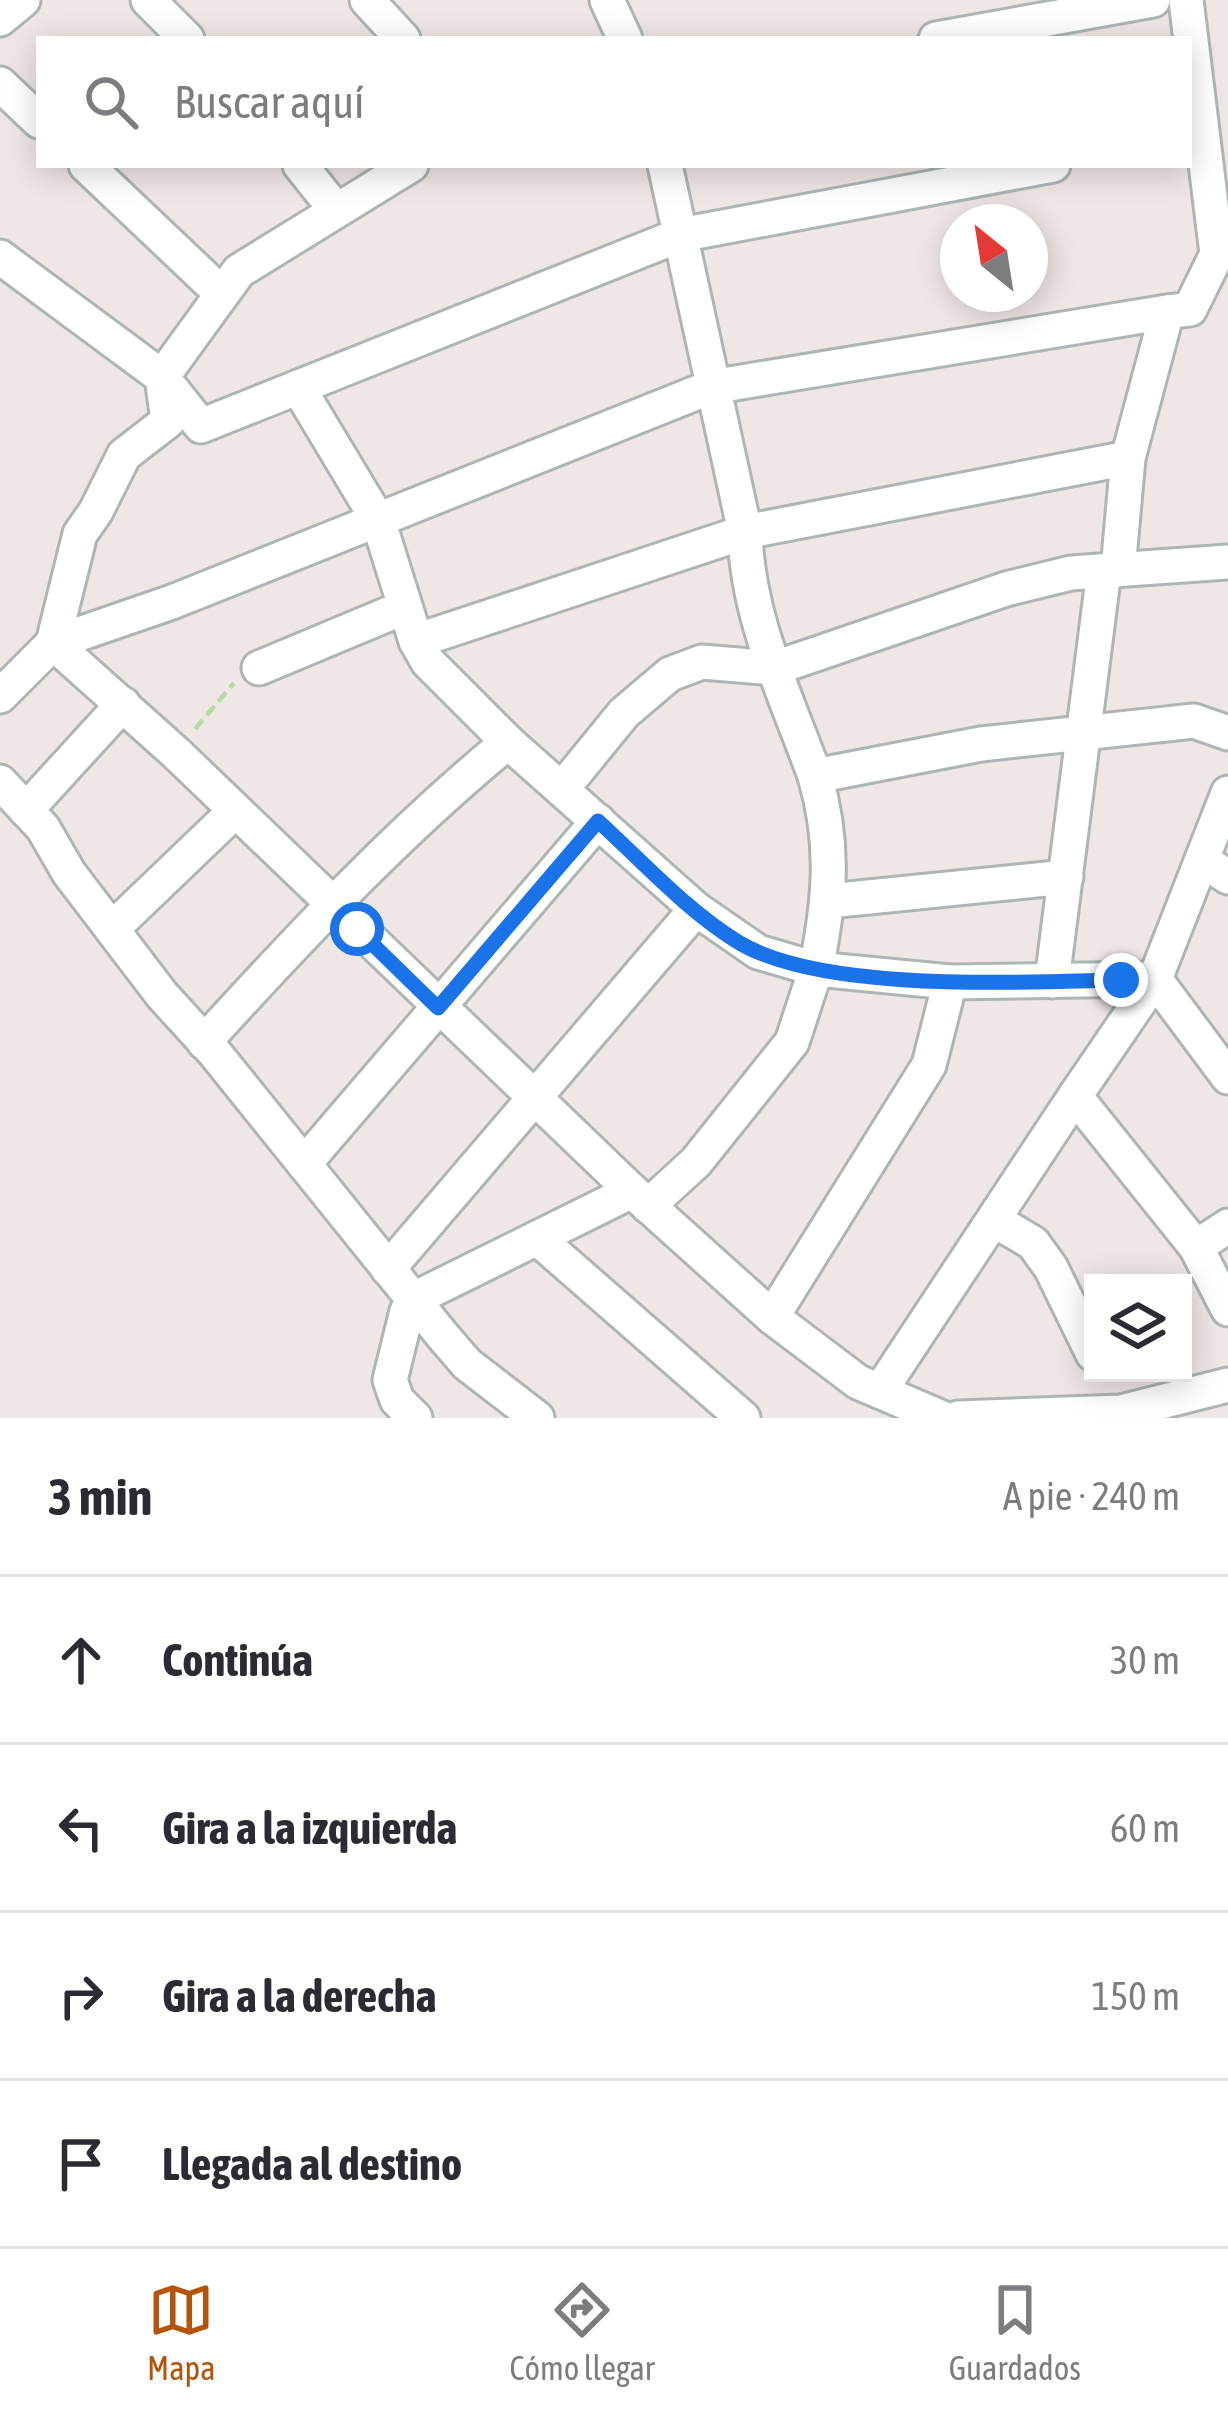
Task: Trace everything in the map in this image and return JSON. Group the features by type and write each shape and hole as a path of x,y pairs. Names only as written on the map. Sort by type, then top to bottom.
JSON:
{"street":[{"path":"0,19 23,0"},
{"path":"148,0 184,36"},
{"path":"367,0 400,36"},
{"path":"607,0 625,36"},
{"path":"952,36 1153,0"},
{"path":"1186,0 1189,36"},
{"path":"2,690 53,643 172,602 711,387 1190,309 1221,238 1196,138 1192,83"},
{"path":"0,84 36,118"},
{"path":"89,168 222,294"},
{"path":"302,168 336,210"},
{"path":"53,643 80,534 124,454 168,421 162,377 239,271 406,168"},
{"path":"416,1418 397,1400 390,1380 406,1311 536,1238 640,1199 696,1162 792,1042 816,969 829,901 828,818 758,622 746,569 745,532 666,168"},
{"path":"0,257 162,377 201,426 680,235 1038,168"},
{"path":"1052,981 1128,458 1167,311"},
{"path":"298,387 378,520 416,641 428,662 508,742 736,940 758,952 816,969 950,982 1155,979"},
{"path":"416,641 745,532 1128,458"},
{"path":"562,789 624,713 670,674 702,662 775,668 1006,589 1071,573 1228,562"},
{"path":"259,668 405,608"},
{"path":"53,643 176,753 640,1199 772,1316 858,1382 942,1418"},
{"path":"26,810 123,704"},
{"path":"815,776 981,744 1194,721 1228,733"},
{"path":"204,1042 330,904 434,803 508,742"},
{"path":"0,782 43,828 69,873 162,995 467,1364 537,1418"},
{"path":"880,1391 1155,979 1215,869 1228,793"},
{"path":"112,929 236,811"},
{"path":"304,1165 598,821"},
{"path":"829,901 1066,877"},
{"path":"388,1269 696,909"},
{"path":"1155,979 1228,1077"},
{"path":"772,1316 928,1065 950,982"},
{"path":"1075,1096 1196,1247 1228,1309"},
{"path":"994,1220 1033,1243 1051,1268 1084,1336"},
{"path":"1196,1247 1228,1226"},
{"path":"536,1238 743,1418"},
{"path":"1107,1382 1124,1415"},
{"path":"958,1418 1124,1415 1227,1387"}],"path":[{"path":"176,753 239,676 259,668"}],"route":[{"path":"357,929 438,1008 598,821 696,909 758,952 816,969 950,982 1121,980"}]}
